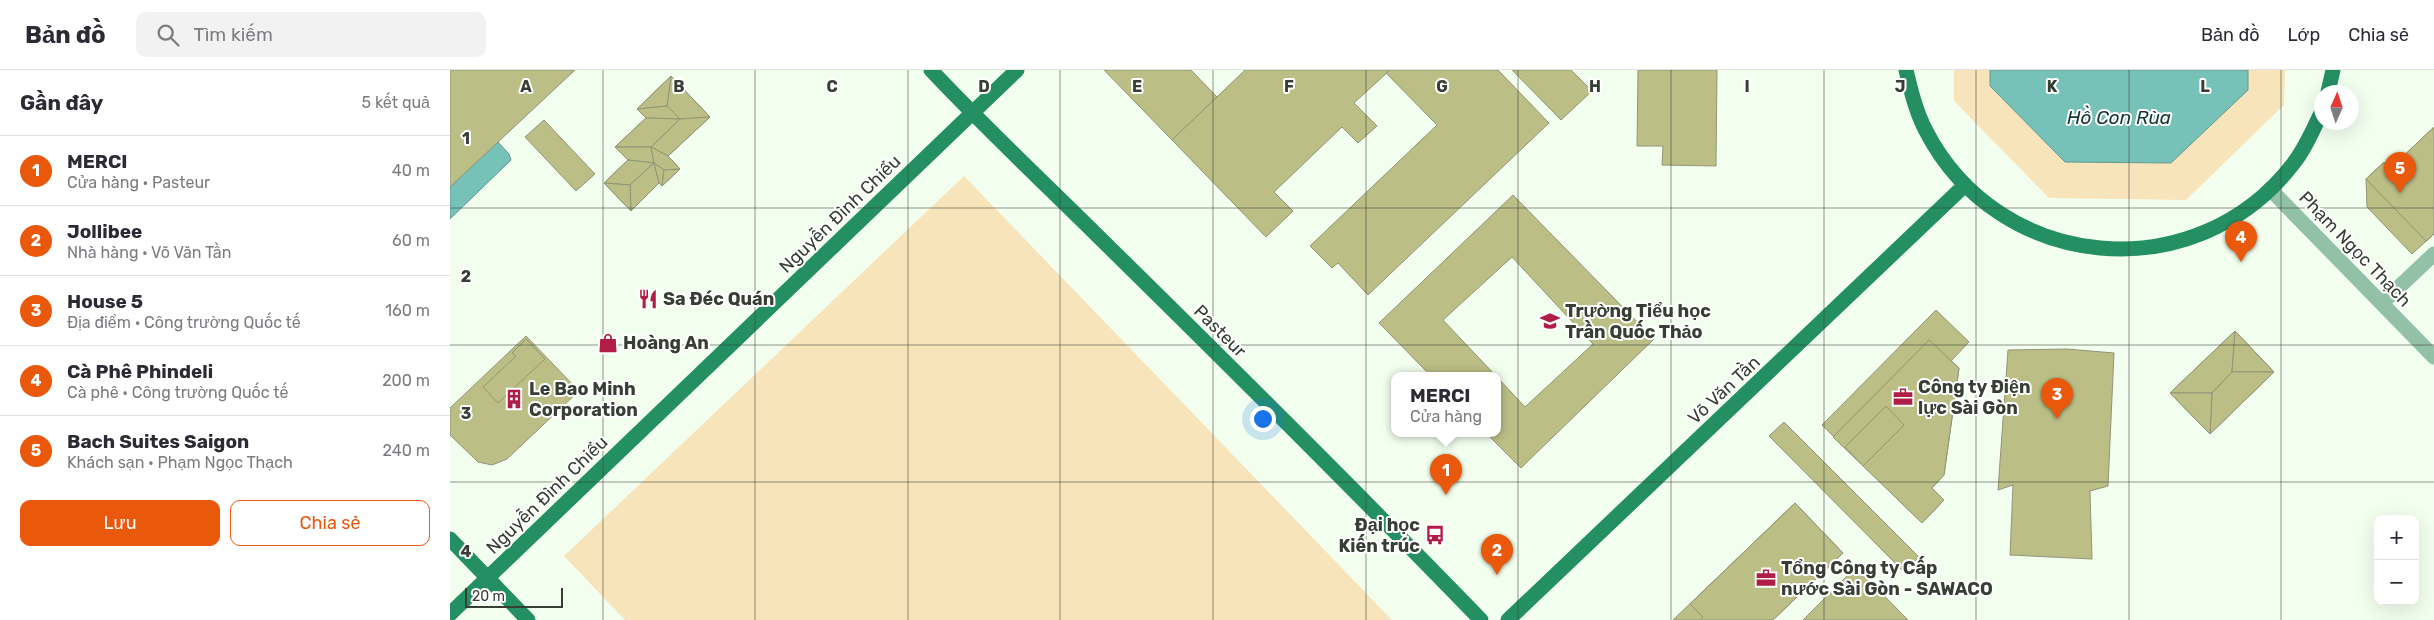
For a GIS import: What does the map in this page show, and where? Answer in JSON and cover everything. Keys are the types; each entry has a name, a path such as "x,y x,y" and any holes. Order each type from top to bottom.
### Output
{"main road":[{"name":"Pasteur","path":"930,70 1480,620"},
{"name":"Nguyễn Đình Chiểu","path":"450,614 1017,70"},
{"path":"1906,70 1912,98 1925,130 1943,159 1965,185 1991,208 2020,226 2050,238 2083,247 2116,250 2151,248 2176,242 2215,228 2244,211 2270,189 2293,164 2314,129"},
{"path":"2330,85 2333,70"},
{"name":"Võ Văn Tần","path":"1508,620 1965,185"},
{"path":"450,539 528,620"}],"street":[{"name":"Phạm Ngọc Thạch","path":"2270,189 2434,357"},
{"path":"2382,303 2434,254"}],"shaded area":[{"path":"1954,70 2285,70 2284,105 2186,200 2049,198 1954,101"},
{"path":"964,176 1392,620 625,620 564,556"}],"water":[{"name":"Hồ Con Rùa","path":"1990,70 2248,70 2248,90 2171,163 2065,162 1990,86"},
{"path":"498,142 509,154 511,160 450,219 450,187"}],"building":[{"path":"450,70 575,70 450,187"},
{"path":"1104,70 1191,70 1217,97 1172,140"},
{"path":"1245,70 1390,70 1354,103 1377,126 1358,143 1342,127 1274,192 1293,211 1266,237 1172,140"},
{"path":"1390,70 1498,70 1549,123 1368,295 1338,263 1332,268 1310,246 1437,125 1386,73"},
{"path":"1512,70 1571,70 1592,91 1561,120"},
{"path":"1638,70 1717,70 1716,166 1662,165 1663,146 1637,146"},
{"path":"671,76 710,117 668,156 680,169 662,186 659,183 631,211 604,183 628,160 615,147 646,118 637,109"},
{"path":"671,76 710,117 680,119 667,106"},
{"path":"671,76 667,106 637,109"},
{"path":"667,106 680,119 646,118 637,109"},
{"path":"710,117 668,156 651,147 680,119"},
{"path":"646,118 680,119 651,147 615,147"},
{"path":"544,120 595,174 576,191 525,137"},
{"path":"2434,127 2434,234 2412,254 2367,207 2366,179 2383,163 2395,164"},
{"path":"2434,127 2434,234 2426,241 2366,179 2383,163 2395,164"},
{"path":"615,147 651,147 654,163 628,160"},
{"path":"651,147 668,156 680,169 664,170 654,163"},
{"path":"628,160 654,163 630,185 604,183"},
{"path":"654,163 659,183 631,211 630,185"},
{"path":"654,163 664,170 662,186 659,183"},
{"path":"680,169 662,186 664,170"},
{"path":"604,183 630,185 631,211"},
{"path":"1513,195 1654,339 1521,468 1490,437 1501,437 1501,381 1525,407 1593,344 1512,257 1443,320 1492,372 1427,372 1379,323"},
{"name":"Công ty Điện lực Sài Gòn","path":"1936,310 1969,342 1951,361 1959,368 1944,475 1932,488 1944,500 1922,523 1822,425"},
{"path":"2235,331 2274,372 2210,434 2170,393"},
{"path":"2235,331 2232,372 2212,393 2170,393"},
{"path":"2235,331 2274,372 2232,372"},
{"name":"Le Bao Minh Corporation","path":"526,336 579,391 507,459 492,465 478,462 450,435 450,408"},
{"path":"526,339 545,359 498,403 483,387 516,356 512,353"},
{"name":"Công ty Điện lực Sài Gòn","path":"1929,340 1959,368 1944,475 1932,488 1944,500 1922,523 1833,437"},
{"path":"2067,349 2114,353 2108,486 2090,491 2092,559 2010,555 2013,485 1998,490 2008,350"},
{"path":"2232,372 2274,372 2210,434 2212,393"},
{"path":"2170,393 2212,393 2210,434"},
{"path":"1886,406 1904,425 1863,466 1845,447"},
{"path":"1784,422 1919,557 1904,572 1769,436"},
{"name":"Tổng Công ty Cấp nước Sài Gòn - SAWACO","path":"1795,503 1843,553 1773,620 1673,620"},
{"name":"Tổng Công ty Cấp nước Sài Gòn - SAWACO","path":"1795,503 1843,553 1773,620 1700,620 1703,617 1690,604"},
{"path":"1856,567 1908,620 1803,620"}],"place":[{"name":"Bach Suites Saigon","path":"2400,193"},
{"name":"Cà Phê Phindeli","path":"2241,262"},
{"name":"Sa Đéc Quán","path":"648,299"},
{"name":"Trường Tiểu học Trần Quốc Thảo","path":"1550,321"},
{"name":"Hoàng An","path":"608,343"},
{"name":"Công ty Điện lực Sài Gòn","path":"1903,397"},
{"name":"Le Bao Minh Corporation","path":"514,399"},
{"name":"House 5","path":"2057,419"},
{"name":"MERCI","path":"1446,495"},
{"name":"Đại học Kiến trúc","path":"1435,535"},
{"name":"Jollibee","path":"1497,575"},
{"name":"Tổng Công ty Cấp nước Sài Gòn - SAWACO","path":"1766,578"}]}
